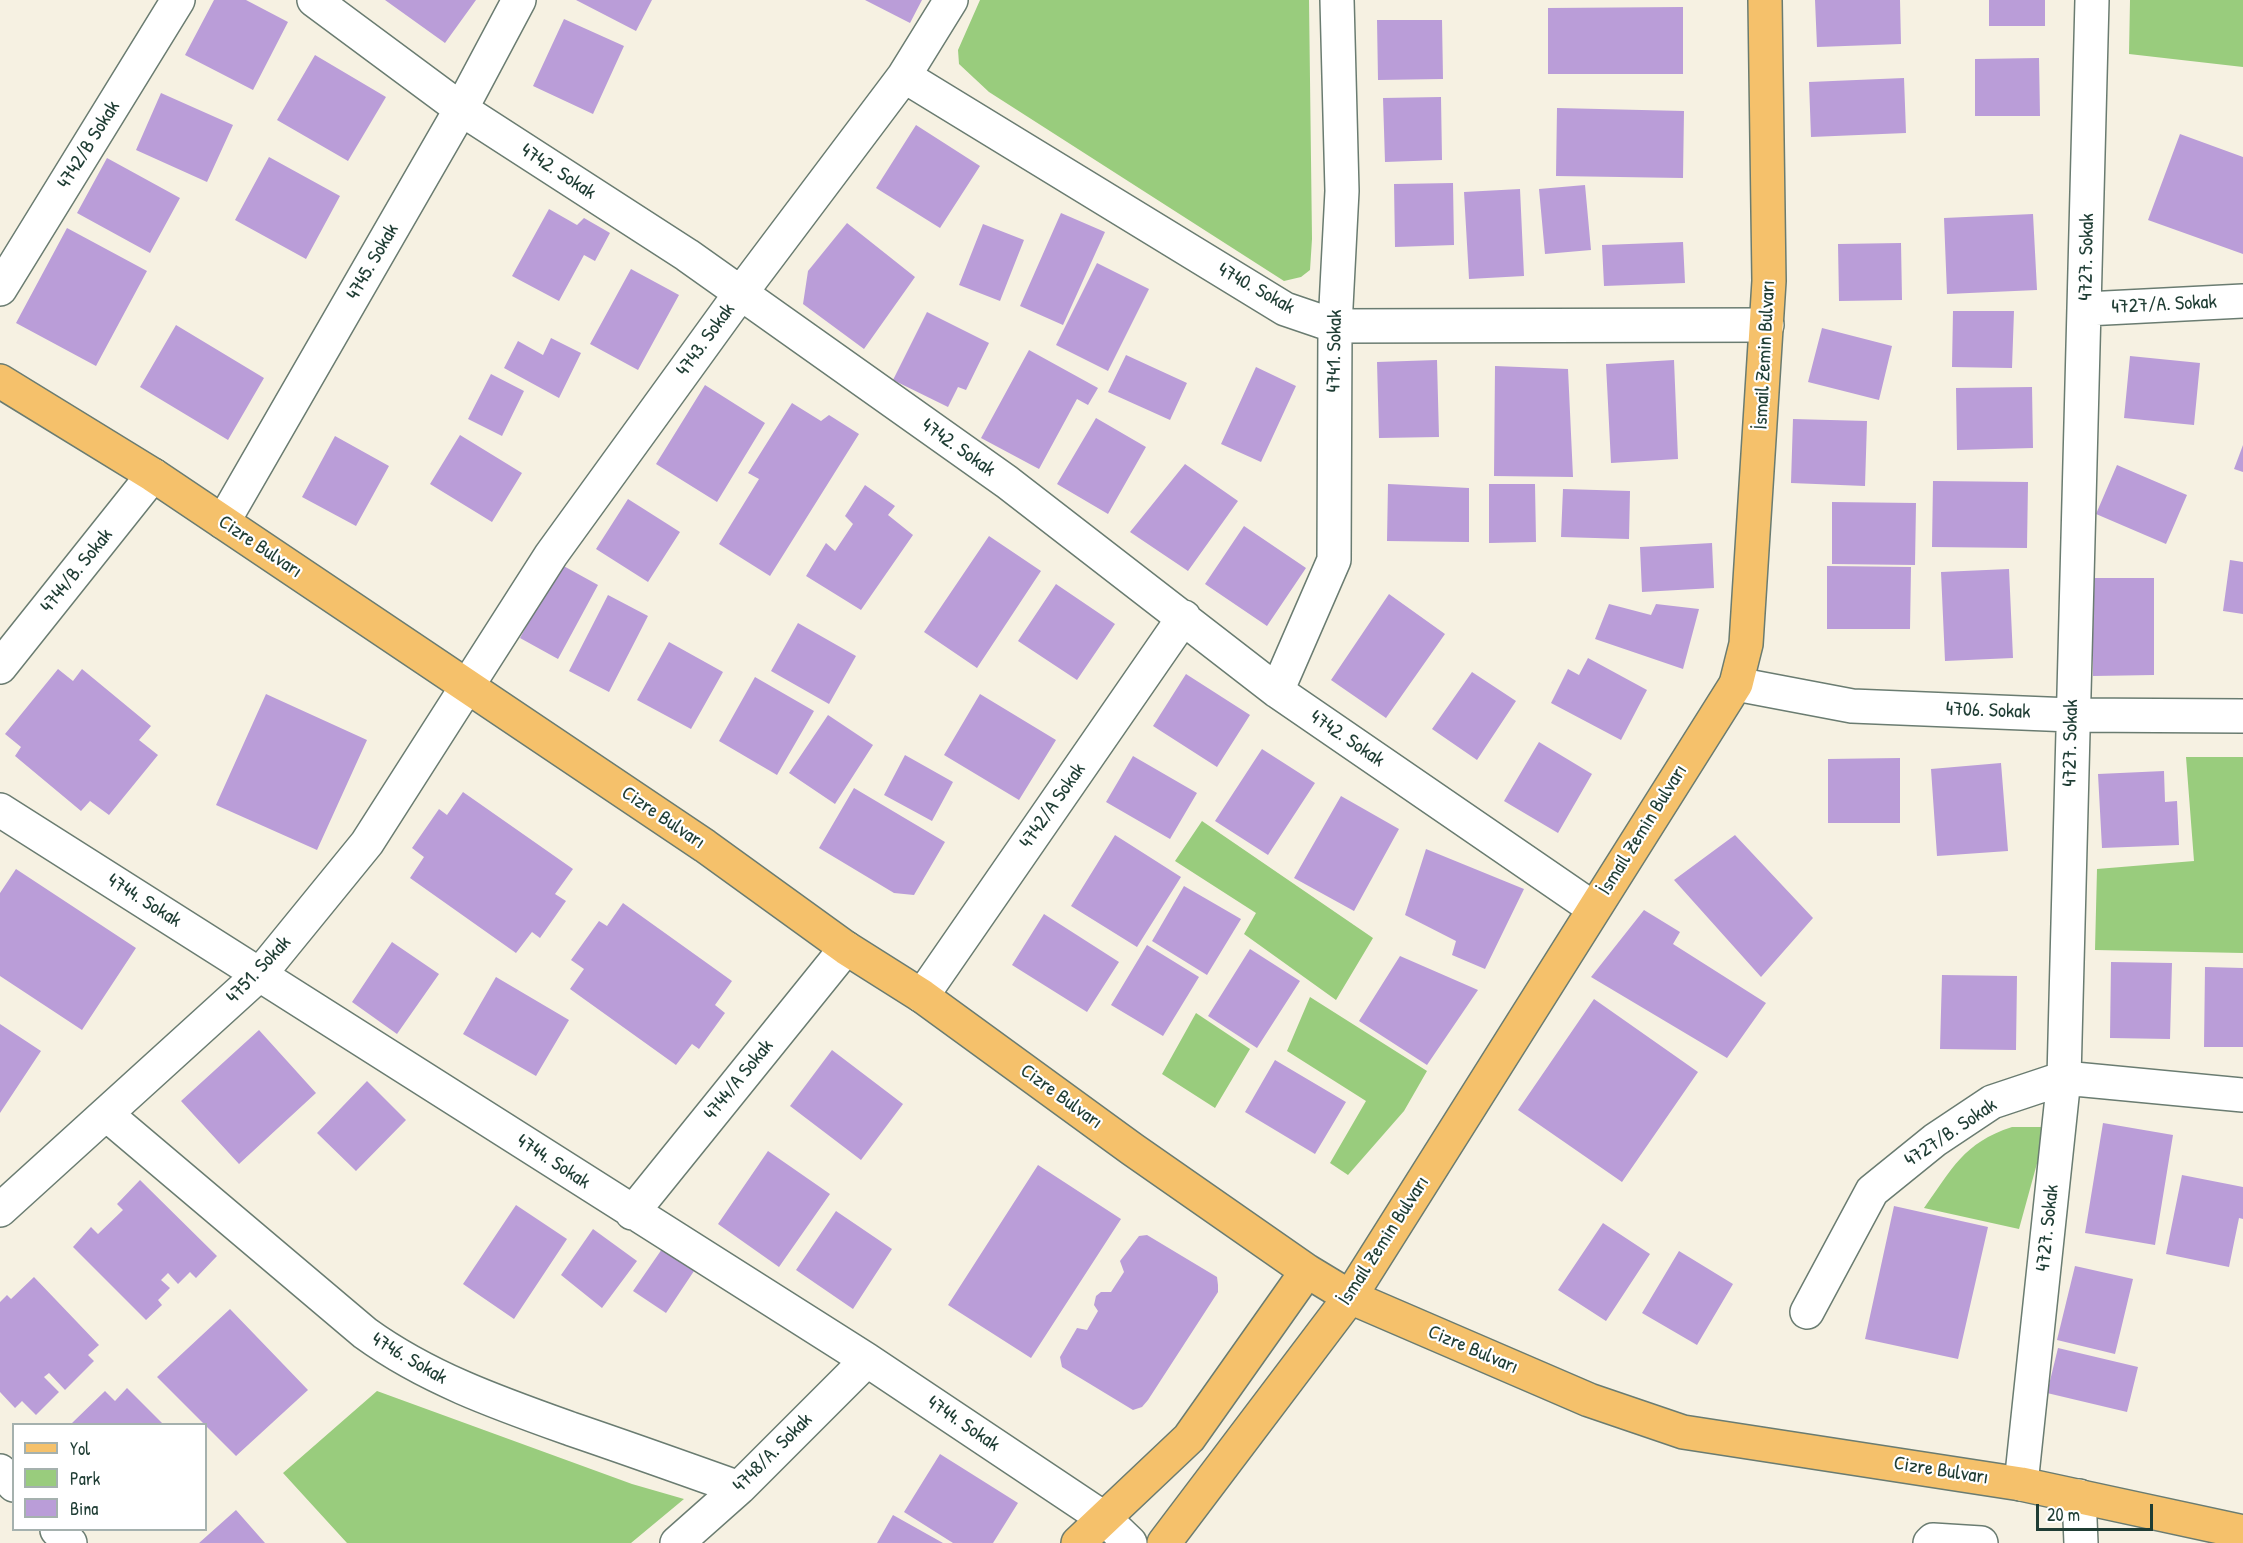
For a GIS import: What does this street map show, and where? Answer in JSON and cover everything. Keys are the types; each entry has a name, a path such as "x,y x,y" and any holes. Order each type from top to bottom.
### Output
{"main road":[{"name":"İsmail Zemin Bulvarı","path":"1164,1543 1350,1297 1736,684 1746,644 1769,281 1765,0"},
{"name":"Cizre Bulvarı","path":"0,381 153,475 705,846 846,948 922,996 1132,1149 1307,1271 1350,1297 1589,1400 1683,1432 2021,1484 2240,1524"},
{"path":"1078,1543 1189,1438 1307,1271"}],"street":[{"name":"4742/B Sokak","path":"0,289 178,0"},
{"name":"4742. Sokak","path":"314,0 461,109 687,255 1007,482 1277,691 1593,908"},
{"name":"4745. Sokak","path":"223,522 461,109 519,0"},
{"name":"4743. Sokak","path":"469,686 551,555 740,294 904,76 951,0"},
{"name":"4741. Sokak","path":"1277,691 1334,560 1335,326 1342,191 1336,0"},
{"name":"4727. Sokak","path":"2021,1484 2064,1078 2071,715 2086,309 2092,0"},
{"name":"4740. Sokak","path":"904,76 1285,309 1335,326 1767,325"},
{"name":"4727/A. Sokak","path":"2086,309 2243,301"},
{"name":"4744/B. Sokak","path":"0,667 153,475"},
{"name":"4742/A Sokak","path":"922,996 1184,617"},
{"name":"4706. Sokak","path":"1736,684 1852,706 2071,715 2243,716"},
{"name":"4751. Sokak","path":"0,1210 261,973 367,843 469,686"},
{"name":"4744. Sokak","path":"0,810 261,973 632,1213 867,1360 1104,1519 1130,1543"},
{"name":"4744/A Sokak","path":"632,1213 846,948"},
{"name":"4727/B. Sokak","path":"1807,1312 1872,1191 1935,1140 1992,1102 2064,1078 2243,1095"},
{"name":"4746. Sokak","path":"106,1113 365,1333 397,1356 445,1380 504,1405 739,1488"},
{"name":"4748/A. Sokak","path":"677,1543 739,1488 867,1360"},
{"path":"0,1471 12,1483"},
{"path":"2079,1496 2081,1543"},
{"path":"58,1531 70,1543"},
{"path":"1930,1543 1933,1540 1981,1543"}],"green space":[{"path":"980,0 1309,0 1312,239 1310,270 1301,277 1284,281 989,92 959,64 958,50"},
{"path":"2130,0 2243,0 2243,67 2129,54"},
{"path":"2186,757 2243,757 2243,953 2095,950 2097,869 2194,861"},
{"path":"1202,821 1373,938 1336,1000 1244,934 1256,913 1175,861"},
{"path":"1310,997 1427,1071 1404,1111 1348,1175 1330,1163 1366,1101 1287,1051"},
{"path":"1196,1013 1250,1049 1215,1108 1162,1074"},
{"path":"2012,1127 2047,1127 2019,1229 1924,1208 1951,1169 1970,1149 1995,1133"},
{"path":"377,1391 632,1484 684,1499 631,1543 347,1543 283,1473"}],"building":[{"path":"214,0 246,0 288,22 253,90 185,55"},
{"path":"385,0 476,0 445,43"},
{"path":"576,0 652,0 636,31"},
{"path":"865,0 922,0 910,23"},
{"path":"1815,0 1900,0 1901,44 1817,47"},
{"path":"1989,0 2045,0 2045,26 1989,26"},
{"path":"1683,7 1683,74 1548,74 1548,8"},
{"path":"564,19 624,46 593,114 533,86"},
{"path":"1377,20 1442,20 1443,79 1378,80"},
{"path":"315,55 386,97 348,161 277,120"},
{"path":"2039,58 2040,116 1975,116 1975,59"},
{"path":"1904,78 1906,133 1811,137 1809,82"},
{"path":"161,93 233,125 207,182 136,150"},
{"path":"1441,97 1442,160 1385,162 1383,98"},
{"path":"1557,108 1684,111 1683,178 1556,176"},
{"path":"916,125 980,166 940,228 876,188"},
{"path":"2180,134 2243,157 2243,254 2148,220"},
{"path":"269,157 340,196 306,259 235,220"},
{"path":"107,158 180,198 150,253 77,213"},
{"path":"1453,183 1454,245 1395,247 1394,184"},
{"path":"1585,185 1591,250 1545,254 1539,189"},
{"path":"1520,189 1524,276 1469,279 1464,192"},
{"path":"549,209 577,225 584,218 610,233 595,261 584,255 559,301 512,276"},
{"path":"1061,213 1105,232 1063,325 1020,306"},
{"path":"2033,214 2037,290 1947,294 1944,218"},
{"path":"847,223 915,277 864,349 803,304 808,271"},
{"path":"983,224 1024,240 1000,301 959,285"},
{"path":"67,228 147,271 96,366 16,323"},
{"path":"1683,242 1685,283 1604,286 1602,245"},
{"path":"1901,243 1902,300 1839,301 1838,244"},
{"path":"1097,263 1149,289 1108,371 1056,345"},
{"path":"631,269 679,295 638,370 590,344"},
{"path":"1953,311 2014,311 2012,368 1952,367"},
{"path":"927,312 989,343 966,390 958,387 948,407 893,380"},
{"path":"176,325 264,378 228,440 140,387"},
{"path":"1822,328 1892,346 1879,400 1808,382"},
{"path":"551,338 581,353 559,398 504,368 518,341 543,355"},
{"path":"1029,350 1098,388 1088,405 1077,399 1039,469 981,438"},
{"path":"1126,355 1187,383 1170,420 1108,392"},
{"path":"2130,356 2200,363 2194,425 2124,418"},
{"path":"1437,360 1439,437 1379,438 1377,362"},
{"path":"1674,360 1678,459 1611,463 1606,364"},
{"path":"1495,366 1568,369 1573,477 1494,476"},
{"path":"1256,367 1296,386 1261,462 1221,444"},
{"path":"491,374 524,391 502,436 468,419"},
{"path":"705,385 765,423 717,502 656,464"},
{"path":"2032,387 2033,448 1957,450 1956,388"},
{"path":"792,403 821,421 829,415 859,434 770,576 719,544 759,479 748,473"},
{"path":"1096,418 1146,447 1108,514 1057,484"},
{"path":"1793,419 1867,421 1865,486 1791,483"},
{"path":"460,435 522,473 492,522 430,484"},
{"path":"335,436 389,466 356,526 302,497"},
{"path":"2243,445 2243,472 2234,469"},
{"path":"1185,464 1238,501 1188,571 1130,532"},
{"path":"2117,465 2187,495 2166,544 2096,514"},
{"path":"1933,481 2028,482 2027,548 1932,547"},
{"path":"1388,484 1469,488 1469,542 1387,541"},
{"path":"1489,484 1535,484 1536,542 1489,543"},
{"path":"865,485 895,506 888,515 913,535 861,610 806,576 826,543 835,551 853,524 845,516"},
{"path":"1563,489 1630,491 1629,539 1561,537"},
{"path":"628,499 680,532 648,582 596,549"},
{"path":"1832,502 1916,503 1915,565 1832,564"},
{"path":"1244,526 1306,568 1267,626 1205,584"},
{"path":"989,536 1041,571 977,668 924,632"},
{"path":"1712,543 1714,588 1642,592 1640,547"},
{"path":"2230,560 2243,562 2243,614 2223,611"},
{"path":"560,564 598,585 558,659 520,638"},
{"path":"1827,566 1911,567 1910,629 1827,629"},
{"path":"2009,569 2013,658 1945,661 1941,572"},
{"path":"2093,578 2154,578 2154,675 2093,676"},
{"path":"1056,584 1115,624 1077,680 1018,641"},
{"path":"1389,594 1445,634 1386,718 1331,680"},
{"path":"608,595 648,616 609,692 569,671"},
{"path":"1609,604 1651,615 1656,604 1699,609 1683,669 1595,639"},
{"path":"798,623 856,656 829,704 771,671"},
{"path":"669,642 723,672 691,729 637,700"},
{"path":"1588,658 1647,690 1621,740 1551,703 1568,669 1579,675"},
{"path":"58,669 73,681 82,669 151,726 139,740 158,755 109,815 90,801 81,811 15,756 21,747 5,734"},
{"path":"1472,672 1516,701 1477,760 1432,729"},
{"path":"1186,674 1250,715 1217,767 1153,726"},
{"path":"755,677 814,711 777,775 719,741"},
{"path":"266,694 367,740 317,850 216,805"},
{"path":"980,694 1056,740 1019,800 944,755"},
{"path":"828,715 873,745 835,804 789,773"},
{"path":"1539,742 1592,774 1558,833 1504,801"},
{"path":"1262,749 1315,783 1268,855 1215,821"},
{"path":"905,755 953,782 932,821 884,795"},
{"path":"1133,756 1197,793 1170,839 1106,802"},
{"path":"1900,758 1900,823 1828,823 1828,759"},
{"path":"2001,763 2008,851 1937,856 1931,769"},
{"path":"2164,771 2165,802 2177,801 2179,845 2102,848 2098,774"},
{"path":"854,788 945,842 914,895 894,893 819,848"},
{"path":"463,792 573,869 555,894 566,901 540,938 532,932 516,953 410,878 424,857 412,848 439,809 447,815"},
{"path":"1341,796 1399,829 1354,911 1294,878"},
{"path":"1115,835 1181,877 1137,947 1071,906"},
{"path":"1735,835 1813,918 1761,977 1674,880"},
{"path":"1426,849 1524,889 1485,969 1452,955 1456,941 1405,915"},
{"path":"16,869 136,948 82,1030 0,976 0,893"},
{"path":"1184,886 1241,919 1207,975 1152,941"},
{"path":"623,903 732,981 715,1005 725,1013 699,1049 692,1044 676,1065 570,989 584,969 571,960 599,921 607,926"},
{"path":"1644,910 1680,932 1673,944 1766,1003 1727,1058 1591,977"},
{"path":"1044,914 1119,962 1087,1012 1012,965"},
{"path":"392,942 439,974 397,1034 352,1002"},
{"path":"1147,945 1199,977 1163,1036 1111,1005"},
{"path":"1250,949 1300,981 1257,1048 1208,1016"},
{"path":"1400,956 1478,990 1427,1065 1359,1021"},
{"path":"2111,962 2172,963 2170,1039 2110,1038"},
{"path":"2205,967 2243,968 2243,1047 2204,1047"},
{"path":"1942,975 2017,976 2016,1050 1940,1049"},
{"path":"496,977 569,1020 536,1076 463,1034"},
{"path":"1594,999 1698,1072 1622,1182 1518,1110"},
{"path":"0,1024 41,1051 0,1113"},
{"path":"259,1030 316,1093 239,1164 181,1101"},
{"path":"832,1050 903,1104 861,1160 790,1106"},
{"path":"1275,1060 1346,1102 1315,1154 1245,1112"},
{"path":"367,1081 406,1120 356,1171 317,1133"},
{"path":"2103,1123 2173,1135 2155,1245 2085,1233"},
{"path":"768,1151 830,1194 779,1267 718,1224"},
{"path":"1038,1165 1121,1219 1031,1358 948,1305"},
{"path":"2182,1175 2243,1187 2243,1219 2239,1218 2229,1267 2166,1254"},
{"path":"140,1180 217,1256 196,1278 190,1272 178,1284 168,1273 161,1280 170,1288 158,1300 162,1305 146,1320 73,1247 91,1227 98,1234 123,1210 117,1204"},
{"path":"516,1205 567,1239 514,1319 463,1284"},
{"path":"1894,1206 1988,1227 1958,1359 1865,1339"},
{"path":"836,1211 892,1249 853,1309 796,1270"},
{"path":"1603,1223 1650,1254 1606,1321 1558,1290"},
{"path":"593,1229 637,1261 602,1308 561,1275"},
{"path":"1147,1235 1217,1277 1218,1292 1148,1400 1142,1407 1133,1410 1062,1367 1060,1357 1077,1328 1087,1330 1098,1311 1094,1305 1096,1296 1101,1292 1111,1292 1124,1272 1120,1261 1139,1236"},
{"path":"662,1249 694,1271 666,1313 633,1291"},
{"path":"1679,1251 1733,1284 1697,1345 1642,1313"},
{"path":"2075,1266 2133,1279 2115,1354 2057,1340"},
{"path":"34,1277 99,1345 88,1355 94,1361 65,1390 49,1373 44,1377 59,1392 36,1415 22,1401 15,1408 0,1392 0,1302 7,1295 11,1299"},
{"path":"230,1309 308,1390 236,1456 207,1427 207,1423 203,1423 157,1377"},
{"path":"2058,1348 2138,1367 2127,1412 2047,1393"},
{"path":"127,1388 162,1423 72,1423 105,1391 115,1401"},
{"path":"940,1454 1018,1503 993,1543 953,1543 904,1512"},
{"path":"236,1510 265,1543 199,1543"},
{"path":"893,1515 943,1543 877,1543"}]}
